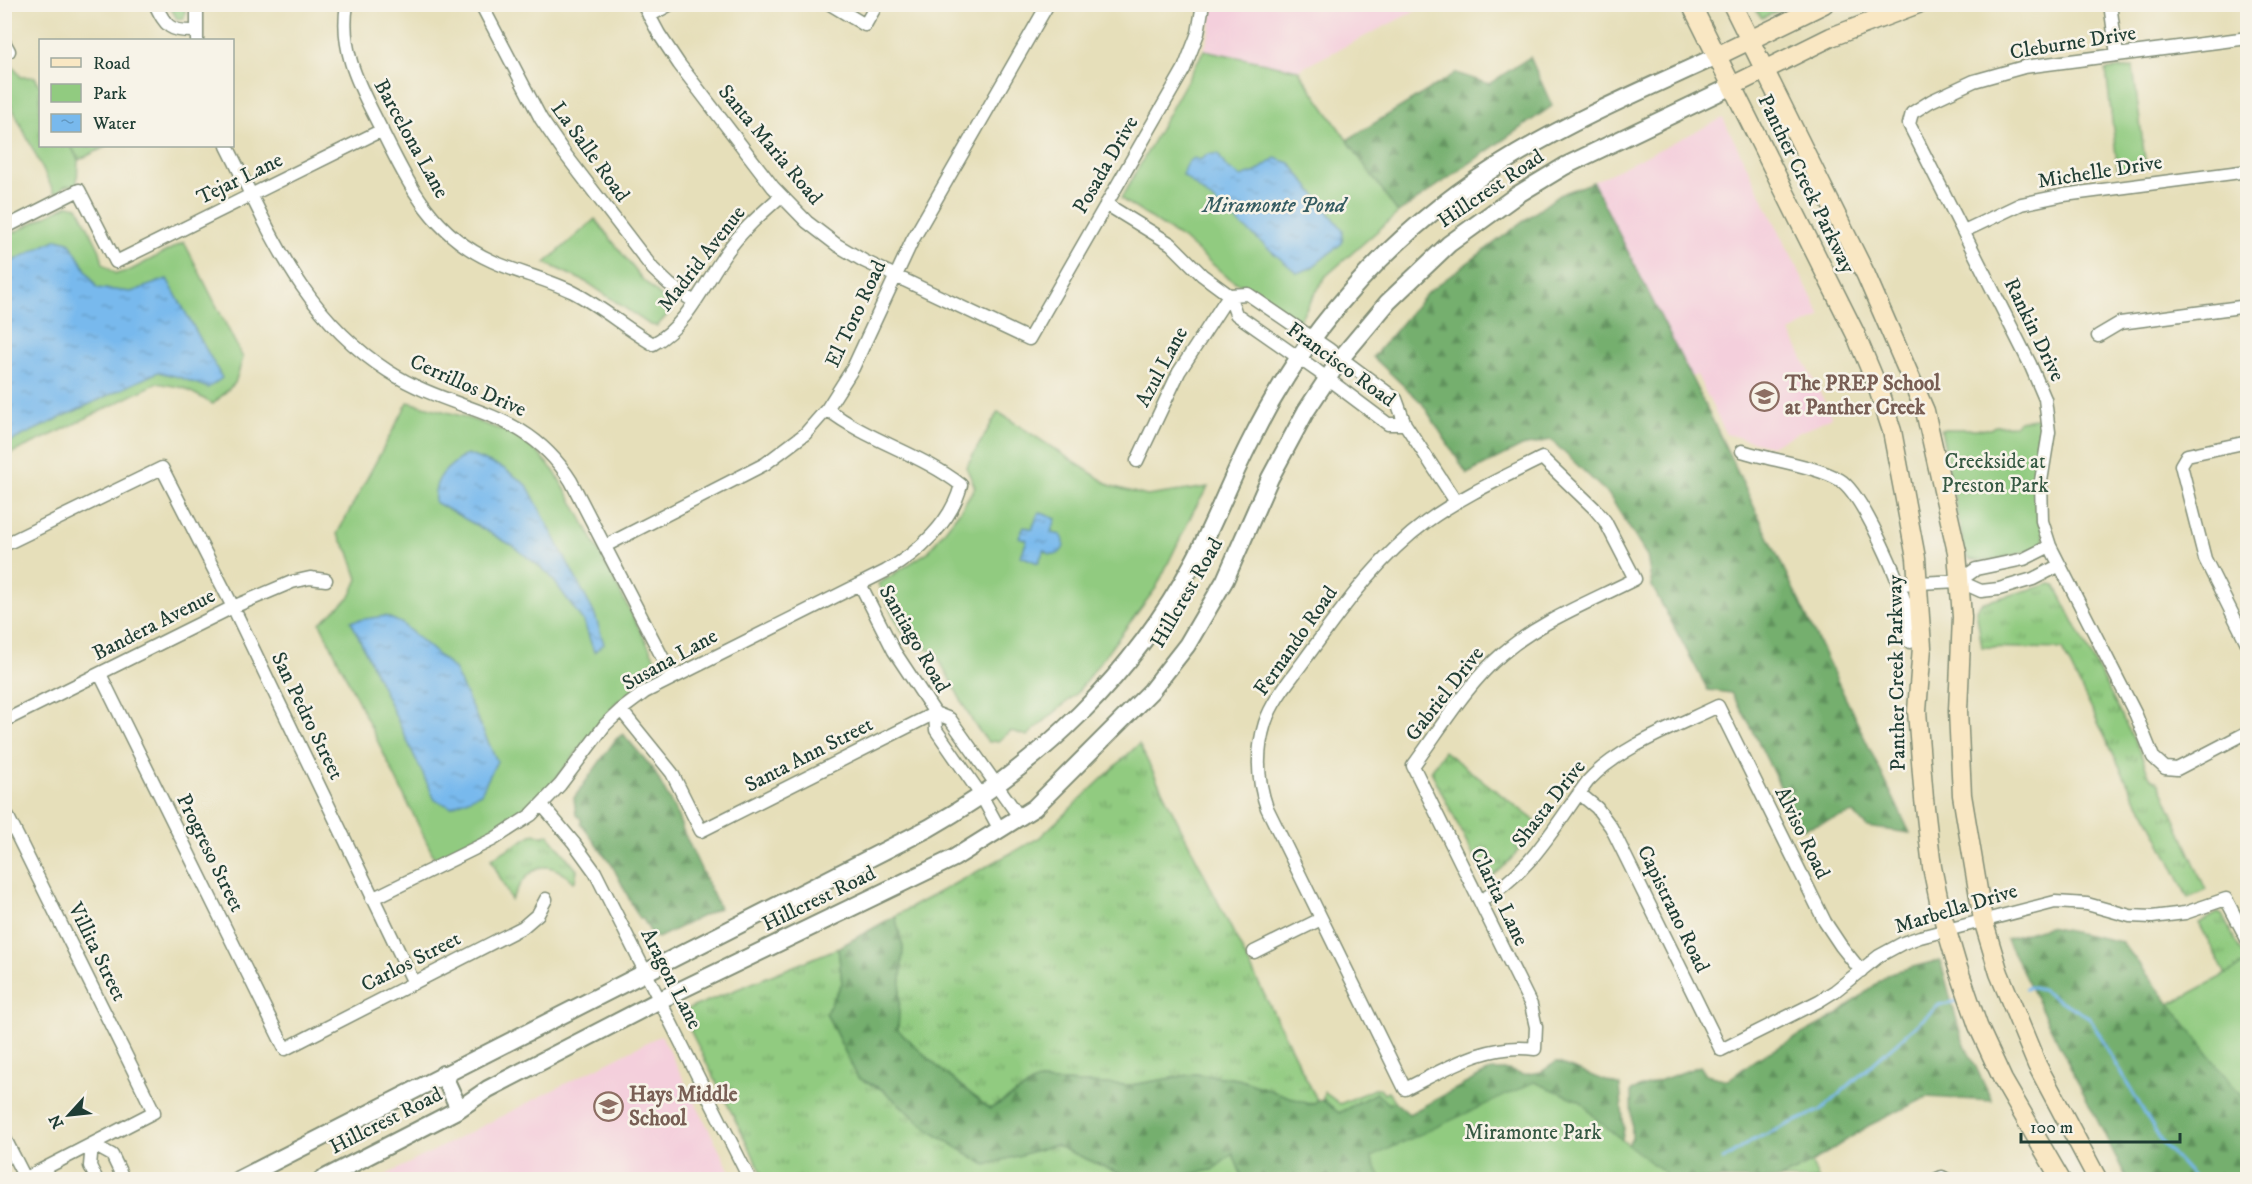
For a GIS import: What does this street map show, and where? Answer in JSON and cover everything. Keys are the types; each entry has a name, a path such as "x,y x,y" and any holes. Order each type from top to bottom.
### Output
{"main road":[{"name":"Panther Creek Parkway","path":"1691,4 1855,333 1876,383 1892,431 1919,582 1922,647 1917,711 1932,867 1947,930 1978,1026 2003,1080 2061,1179"},
{"name":"Panther Creek Parkway","path":"1732,4 1866,275 1925,411 1954,541 1959,581 1962,617 1958,711 1962,795 1983,920 1996,963 2037,1065 2097,1179"},
{"name":"Hillcrest Road","path":"1717,56 1824,4"},
{"name":"Hillcrest Road","path":"1732,86 1830,37 1917,4"},
{"path":"1855,333 1885,318"}],"street":[{"path":"155,4 164,22 170,27 196,36 197,4"},
{"name":"Barcelona Lane","path":"346,4 345,36 349,61 359,85 421,203 439,224 459,242 495,263 554,284 585,298 653,344"},
{"name":"La Salle Road","path":"481,4 530,101 552,137 653,268 669,284 694,302"},
{"name":"Santa Maria Road","path":"643,4 679,64 781,196 807,222 864,261 1029,339"},
{"path":"650,16 671,4"},
{"path":"830,4 865,26 877,4"},
{"name":"El Toro Road","path":"605,546 765,464 799,440 827,409 853,368 917,232 1048,4"},
{"name":"Posada Drive","path":"1029,339 1190,57 1198,33 1203,4"},
{"path":"2110,4 2117,55"},
{"name":"Cleburne Drive","path":"1912,113 1974,81 2024,68 2247,38"},
{"name":"Hillcrest Road","path":"238,1179 929,828 997,785 1081,713 1118,673 1152,630 1193,562 1257,428 1299,357 1343,299 1382,258 1424,220 1469,185 1542,140 1717,56"},
{"name":"Hillcrest Road","path":"321,1179 459,1109 488,1089 660,1000 926,873 1035,808 1151,691 1187,645 1225,580 1289,442 1327,378 1369,323 1407,282 1449,244 1493,210 1565,166 1732,86"},
{"name":"Rankin Drive","path":"1912,113 1909,124 1912,132 1964,231 2045,399 2049,432 2041,481 2042,521 2050,546 2136,715 2153,757 2165,768 2180,768 2247,732"},
{"name":"Tejar Lane","path":"4,228 79,190 116,262 382,130"},
{"name":"Cerrillos Drive","path":"228,147 289,268 309,298 333,326 360,351 405,381 503,420 536,440 555,458 570,479 673,678"},
{"name":"Michelle Drive","path":"1964,231 2021,204 2064,195 2247,171"},
{"name":"Madrid Avenue","path":"653,344 664,338 694,302 735,242 755,219 781,196"},
{"name":"Francisco Road","path":"1106,204 1163,237 1202,275 1229,295 1236,314 1299,357 1388,424 1405,424 1396,399 1341,358 1248,294 1229,295"},
{"name":"Azul Lane","path":"1137,461 1179,372 1229,295"},
{"path":"2098,336 2120,323 2247,306"},
{"name":"Susana Lane","path":"372,899 507,832 542,805 560,785 597,733 621,710 645,692 898,565 920,548 958,498 961,485 928,464 856,429 827,409"},
{"path":"1405,424 1456,502"},
{"path":"2247,442 2187,455 2181,465 2205,559 2247,645"},
{"path":"1742,451 1829,475 1850,488 1863,508 1899,584 1905,602 1910,642"},
{"name":"Fernando Road","path":"1405,1089 1264,799 1258,762 1266,721 1279,696 1365,579 1402,542 1456,502 1542,458 1605,521 1635,579"},
{"name":"San Pedro Street","path":"4,544 162,468 233,607 414,983"},
{"path":"1959,581 1976,569 2024,559 2050,546"},
{"path":"1899,584 1959,581 1981,591 1999,589 2033,579 2060,565"},
{"name":"Bandera Avenue","path":"4,721 233,607 292,582 310,578 326,580"},
{"name":"Gabriel Drive","path":"1413,766 1469,689 1501,654 1536,629 1635,579"},
{"name":"Santiago Road","path":"860,584 894,651 935,713 936,730 981,795 1000,830"},
{"name":"Progreso Street","path":"100,674 285,1050"},
{"name":"Shasta Drive","path":"1480,901 1502,888 1522,870 1594,774 1615,757 1718,706"},
{"name":"Alviso Road","path":"1718,706 1825,922 1861,971"},
{"name":"Santa Ann Street","path":"621,710 666,764 701,831 935,713"},
{"name":"Santiago Road","path":"935,713 950,719 1020,818"},
{"name":"Clarita Lane","path":"1405,1089 1481,1053 1503,1048 1535,1049 1536,1027 1531,1005 1413,766"},
{"name":"Capistrano Road","path":"1579,793 1597,808 1611,827 1721,1050"},
{"name":"Aragon Lane","path":"542,805 592,867 750,1179"},
{"name":"Villita Street","path":"4,809 154,1112 92,1144"},
{"name":"Carlos Street","path":"285,1050 523,927 538,914 546,899"},
{"name":"Marbella Drive","path":"1721,1050 1819,1001 1879,956 1903,943 2044,904 2065,902 2087,904 2130,916 2163,917 2185,913 2226,899 2247,941"},
{"path":"1254,952 1321,919"},
{"path":"443,1074 459,1109"},
{"path":"4,1137 24,1179 92,1144"},
{"path":"92,1144 90,1166 97,1179"},
{"path":"92,1144 112,1155 124,1179"}],"shaded area":[{"path":"1213,4 1427,5 1298,70 1204,50 1210,31"},
{"path":"1723,118 1821,316 1790,332 1832,417 1770,446 1726,434 1697,375 1691,377 1593,182"},
{"name":"Hays Middle School","path":"661,1035 734,1179 378,1179"}],"green space":[{"path":"169,5 186,5 184,18 177,19"},
{"path":"1752,5 1792,5 1762,18"},
{"path":"1204,50 1298,70 1398,213 1326,276 1298,322 1226,276 1186,241 1121,199"},
{"path":"1530,57 1552,106 1398,213 1347,140 1456,73 1489,84"},
{"path":"9,62 21,77 35,77 39,85 39,147 72,147 78,160 77,184 65,186 55,194 5,93 5,65"},
{"path":"2133,67 2146,168 2118,172 2106,70"},
{"path":"72,147 105,147 79,160"},
{"path":"1593,182 1715,425 1910,833 1867,827 1853,813 1801,829 1748,721 1731,693 1708,690 1652,586 1647,556 1609,495 1551,440 1522,446 1467,474 1422,403 1373,357 1427,293 1559,195"},
{"path":"68,205 78,207 100,251 103,264 116,274 131,270 184,242 243,358 235,383 213,404 184,388 157,383 5,456 5,237"},
{"path":"595,219 642,279 668,303 672,310 657,326 650,325 588,283 545,263"},
{"path":"408,402 462,416 513,434 537,452 554,471 575,506 661,670 616,703 547,790 525,811 436,861 320,623 350,597 358,579 349,552 337,534"},
{"path":"998,412 1111,486 1147,496 1208,487 1194,510 1156,588 1076,694 1027,736 1011,731 998,741 988,742 974,724 937,656 930,650 915,646 907,638 878,584 928,552 959,512 975,487 966,467"},
{"name":"Creekside at Preston Park","path":"2044,418 2037,477 2044,542 2030,550 2008,556 1986,560 1969,559 1964,548 1941,429 1990,429 1995,426 2015,425 2019,421"},
{"path":"2050,584 2055,585 2139,750 2150,777 2159,783 2206,890 2188,898 2146,813 2134,796 2062,649 1982,647 1976,610 1981,603"},
{"path":"623,734 653,769 676,812 719,908 658,938 652,935 643,919 639,918 612,865 576,815 574,798 616,739"},
{"path":"1139,744 1318,1102 1309,1104 1238,1079 1195,1074 1131,1085 1037,1081 990,1109 940,1069 897,1030 903,947 895,916 1039,838"},
{"path":"1444,751 1538,823 1509,862 1486,881 1431,771"},
{"path":"535,833 543,837 548,834 577,870 575,881 573,882 553,868 537,869 523,880 511,900 491,859"},
{"path":"2218,913 2222,915 2247,963 2226,975 2199,923"},
{"path":"895,916 903,947 898,1030 940,1069 990,1109 1037,1081 1131,1085 1195,1074 1238,1079 1309,1104 1322,1100 1339,1113 1376,1093 1388,1104 1395,1102 1409,1114 1491,1070 1508,1070 1523,1075 1541,1072 1556,1062 1620,1086 1624,1129 1622,1140 1598,1122 1580,1101 1371,1157 1382,1179 1243,1179 1233,1154 1212,1170 1165,1179 1116,1172 1055,1145 986,1165 930,1131 883,1090 858,1078 826,1013 842,983 838,948"},
{"path":"2048,927 2122,942 2247,1104 2247,1179 2127,1179 2006,939"},
{"path":"838,948 842,983 826,1013 858,1078 883,1090 930,1131 986,1165 1055,1145 1116,1172 1233,1154 1243,1179 765,1179 681,1012"},
{"path":"1940,960 1961,1036 1992,1101 1927,1097 1868,1126 1811,1163 1780,1179 1672,1179 1628,1145 1632,1138 1631,1091 1700,1066 1706,1075 1728,1080 1755,1060 1837,1015 1890,973"},
{"path":"2248,963 2247,1104 2170,1004"},
{"name":"Miramonte Park","path":"1534,1082 1580,1101 1598,1121 1672,1179 1382,1179 1371,1157"},
{"path":"1376,1088 1384,1094 1388,1092 1395,1102 1388,1105 1376,1093 1339,1113 1323,1100 1324,1092 1340,1104"},
{"path":"1811,1163 1819,1179 1780,1179"}],"water":[{"name":"Miramonte Pond","path":"1208,154 1218,154 1226,167 1241,177 1256,172 1275,158 1290,163 1343,230 1342,243 1311,268 1297,273 1183,175 1187,163 1193,158 1200,160"},
{"path":"57,239 69,242 97,288 131,292 167,279 222,378 208,388 158,372 5,444 5,265"},
{"path":"467,454 503,468 527,485 595,615 604,644 594,652 584,622 549,574 513,546 435,502 436,486 443,473"},
{"path":"1039,512 1056,519 1051,533 1061,535 1064,543 1058,554 1050,554 1044,550 1038,563 1021,556 1027,540 1019,537 1024,526 1032,529"},
{"path":"385,616 401,623 454,669 497,761 481,793 451,807 435,800 351,621"}],"waterway":[{"path":"2026,988 2041,990 2089,1017 2162,1143 2196,1180"},
{"path":"1723,1160 1751,1141 1821,1110 1939,1005 1958,1001"}],"place":[{"name":"The PREP School at Panther Creek","path":"1764,396"},
{"name":"Hays Middle School","path":"608,1107"}]}
